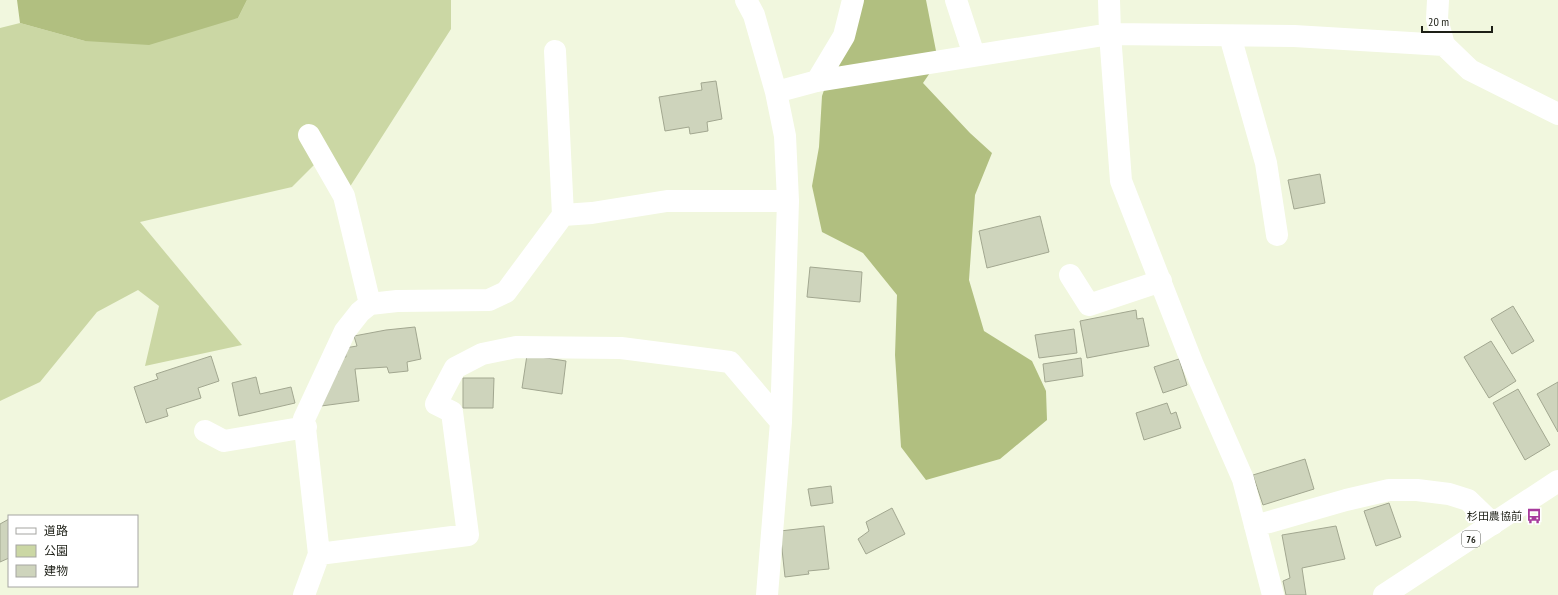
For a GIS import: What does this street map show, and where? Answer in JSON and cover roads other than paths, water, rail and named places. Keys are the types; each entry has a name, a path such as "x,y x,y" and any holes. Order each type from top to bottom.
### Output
{"street":[{"path":"746,0 754,15 776,92 785,136 788,201 781,422 768,595"},
{"path":"818,81 844,36 853,0"},
{"path":"956,0 974,55"},
{"path":"1109,0 1110,34 1121,181 1193,365 1243,479 1273,595"},
{"path":"1438,0 1437,19 1444,45 1470,70 1558,114"},
{"path":"776,92 818,81 1110,34 1294,36 1444,45"},
{"path":"1230,36 1266,163 1277,235"},
{"path":"304,595 319,554 304,419 345,331 360,312 370,304 397,301 489,300 506,292 563,215 555,51"},
{"path":"309,135 344,196 370,304"},
{"path":"563,215 592,213 667,201 788,201"},
{"path":"1070,275 1089,305 1161,281"},
{"path":"319,554 468,535 452,412 436,404 455,368 482,354 516,347 621,348 730,362 781,422"},
{"path":"205,431 224,441 306,428"},
{"name":"76","path":"1384,595 1558,481"},
{"path":"1255,526 1346,500 1389,490 1417,490 1449,494 1468,500 1493,524"}],"place":[{"name":"杉田農協前","path":"1534,516"}]}
